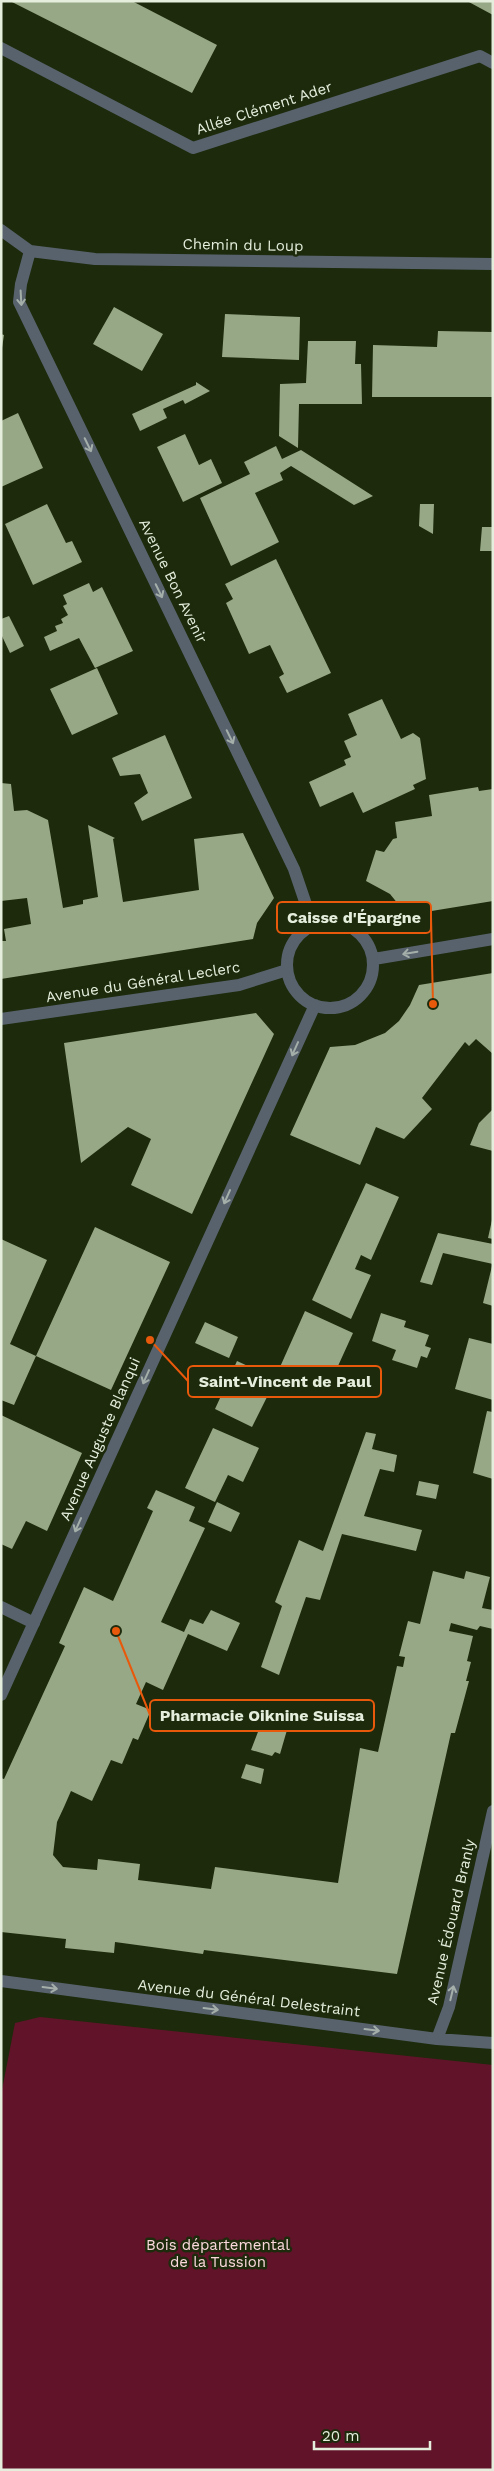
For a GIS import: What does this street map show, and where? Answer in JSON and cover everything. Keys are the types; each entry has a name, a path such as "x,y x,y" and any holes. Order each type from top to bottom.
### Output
{"street":[{"name":"Allée Clément Ader","path":"1,48 193,148 480,56 493,63"},
{"name":"Chemin du Loup","path":"1,230 30,251 95,259 493,264"},
{"name":"Avenue Bon Avenir","path":"30,251 21,284 19,302 294,869 313,926"},
{"path":"325,922 339,922 352,927 366,940 374,959 373,974 367,988 358,999 344,1006 329,1008 315,1005 305,1000 297,992 287,970 288,956 293,944 301,933 325,922"},
{"path":"374,959 493,938"},
{"name":"Avenue du Général Leclerc","path":"1,1019 239,985 287,970"},
{"name":"Avenue Auguste Blanqui","path":"1,1695 315,1005"},
{"path":"1,1607 34,1623"},
{"name":"Avenue Édouard Branly","path":"436,2039 449,2007 493,1811"},
{"name":"Avenue du Général Delestraint","path":"1,1981 436,2039 493,2043"}],"green space":[{"name":"Bois départemental de la Tussion","path":"40,2017 493,2065 493,2470 1,2470 1,2095 15,2023"}],"building":[{"path":"10,1 132,1 217,45 192,93"},
{"path":"467,1 493,1 493,15"},
{"path":"114,307 163,334 142,371 93,344"},
{"path":"225,314 300,317 299,360 222,357"},
{"path":"438,331 493,332 493,397 372,397 373,345 437,347"},
{"path":"1,334 4,335 2,348 1,348"},
{"path":"308,341 356,341 355,364 361,364 362,404 299,404 298,448 279,436 280,384 306,383"},
{"path":"196,382 210,391 185,404 183,400 163,409 167,418 140,431 132,414 196,385"},
{"path":"18,413 43,468 1,487 1,421"},
{"path":"185,434 199,465 211,459 222,483 183,502 157,447"},
{"path":"276,446 282,459 301,450 373,496 354,505 291,466 280,473 283,480 255,493 279,542 231,566 200,498 250,474 244,462"},
{"path":"47,504 66,543 72,541 82,562 33,585 5,524"},
{"path":"420,504 434,504 433,534 419,526"},
{"path":"482,527 493,527 493,551 480,551"},
{"path":"276,559 331,673 287,693 279,677 284,674 270,645 249,654 226,603 233,599 225,584"},
{"path":"89,583 93,592 102,587 133,651 95,668 79,638 50,651 44,637 57,631 55,626 63,623 61,619 68,615 63,606 67,604 63,595"},
{"path":"9,616 24,646 10,653 1,634 1,619"},
{"path":"97,668 118,714 72,735 50,689"},
{"path":"382,699 401,739 413,733 420,738 426,779 413,785 415,789 363,813 353,792 320,807 309,782 346,765 344,760 351,757 344,741 357,735 348,714"},
{"path":"165,735 192,798 142,821 134,803 148,793 140,774 120,776 112,758"},
{"path":"1,783 11,784 14,811 27,810 48,820 63,908 83,904 83,900 98,897 88,825 115,838 113,839 123,902 199,890 194,839 243,833 274,898 257,923 253,939 1,979 1,941 6,941 4,929 31,924 27,898 1,901"},
{"path":"478,787 479,791 493,789 493,901 407,915 390,894 366,881 376,850 384,852 393,839 397,838 395,822 432,816 429,795"},
{"path":"493,973 493,1054 476,1039 469,1046 465,1042 422,1098 432,1109 404,1139 376,1127 360,1165 290,1135 330,1047 355,1045 385,1033 399,1021 410,1005 419,985"},
{"path":"256,1013 274,1034 192,1214 131,1185 151,1139 128,1127 81,1163 64,1043"},
{"path":"493,1109 493,1151 470,1145 479,1123"},
{"path":"366,1183 399,1197 371,1260 361,1255 355,1269 371,1275 351,1319 312,1300"},
{"path":"493,1220 493,1239 488,1238"},
{"path":"95,1227 170,1262 111,1390 36,1356"},
{"path":"438,1233 493,1244 493,1264 443,1253 432,1285 420,1282"},
{"path":"1,1239 47,1260 10,1344 36,1356 14,1405 1,1400"},
{"path":"493,1266 493,1306 483,1303"},
{"path":"305,1311 353,1333 328,1388 280,1367"},
{"path":"381,1313 406,1321 404,1327 429,1335 425,1346 431,1348 427,1358 421,1356 417,1368 392,1360 396,1350 372,1341"},
{"path":"205,1322 238,1337 229,1358 195,1343"},
{"path":"469,1338 493,1344 493,1400 455,1389"},
{"path":"237,1361 276,1379 252,1427 215,1409"},
{"path":"487,1411 493,1412 493,1479 473,1473"},
{"path":"1,1415 82,1453 47,1531 26,1521 12,1549 1,1544"},
{"path":"213,1428 259,1448 243,1482 228,1475 215,1502 185,1488"},
{"path":"366,1432 376,1434 372,1449 397,1455 394,1472 380,1469 364,1516 422,1530 416,1551 342,1534 320,1600 306,1597 279,1675 261,1667 282,1606 275,1602 299,1540 323,1551"},
{"path":"419,1481 439,1485 436,1499 416,1495"},
{"path":"156,1490 195,1507 189,1521 205,1528 161,1622 184,1632 190,1619 203,1624 211,1610 240,1623 227,1651 188,1634 163,1690 146,1682 136,1704 151,1710 138,1740 133,1738 122,1764 111,1760 92,1801 71,1791 57,1822 53,1855 63,1867 97,1870 98,1859 140,1864 138,1880 211,1889 215,1867 338,1883 360,1748 378,1752 397,1666 403,1667 405,1657 399,1656 408,1621 420,1624 433,1571 464,1579 466,1571 490,1577 482,1608 493,1610 493,1629 480,1626 477,1630 451,1623 449,1631 473,1636 467,1661 471,1662 466,1681 469,1681 455,1733 451,1733 397,1974 204,1950 203,1954 115,1942 114,1953 65,1948 66,1939 1,1932 1,1778 4,1779 65,1646 59,1643 84,1587 113,1601 153,1511 147,1508"},
{"path":"217,1502 240,1513 231,1532 208,1522"},
{"path":"261,1724 287,1730 280,1754 275,1752 272,1756 251,1750"},
{"path":"246,1764 264,1769 261,1784 241,1778"}],"place":[{"name":"Caisse d'Épargne","path":"433,1004"},
{"name":"Saint-Vincent de Paul","path":"150,1340"},
{"name":"Pharmacie Oiknine Suissa","path":"116,1631"}]}
